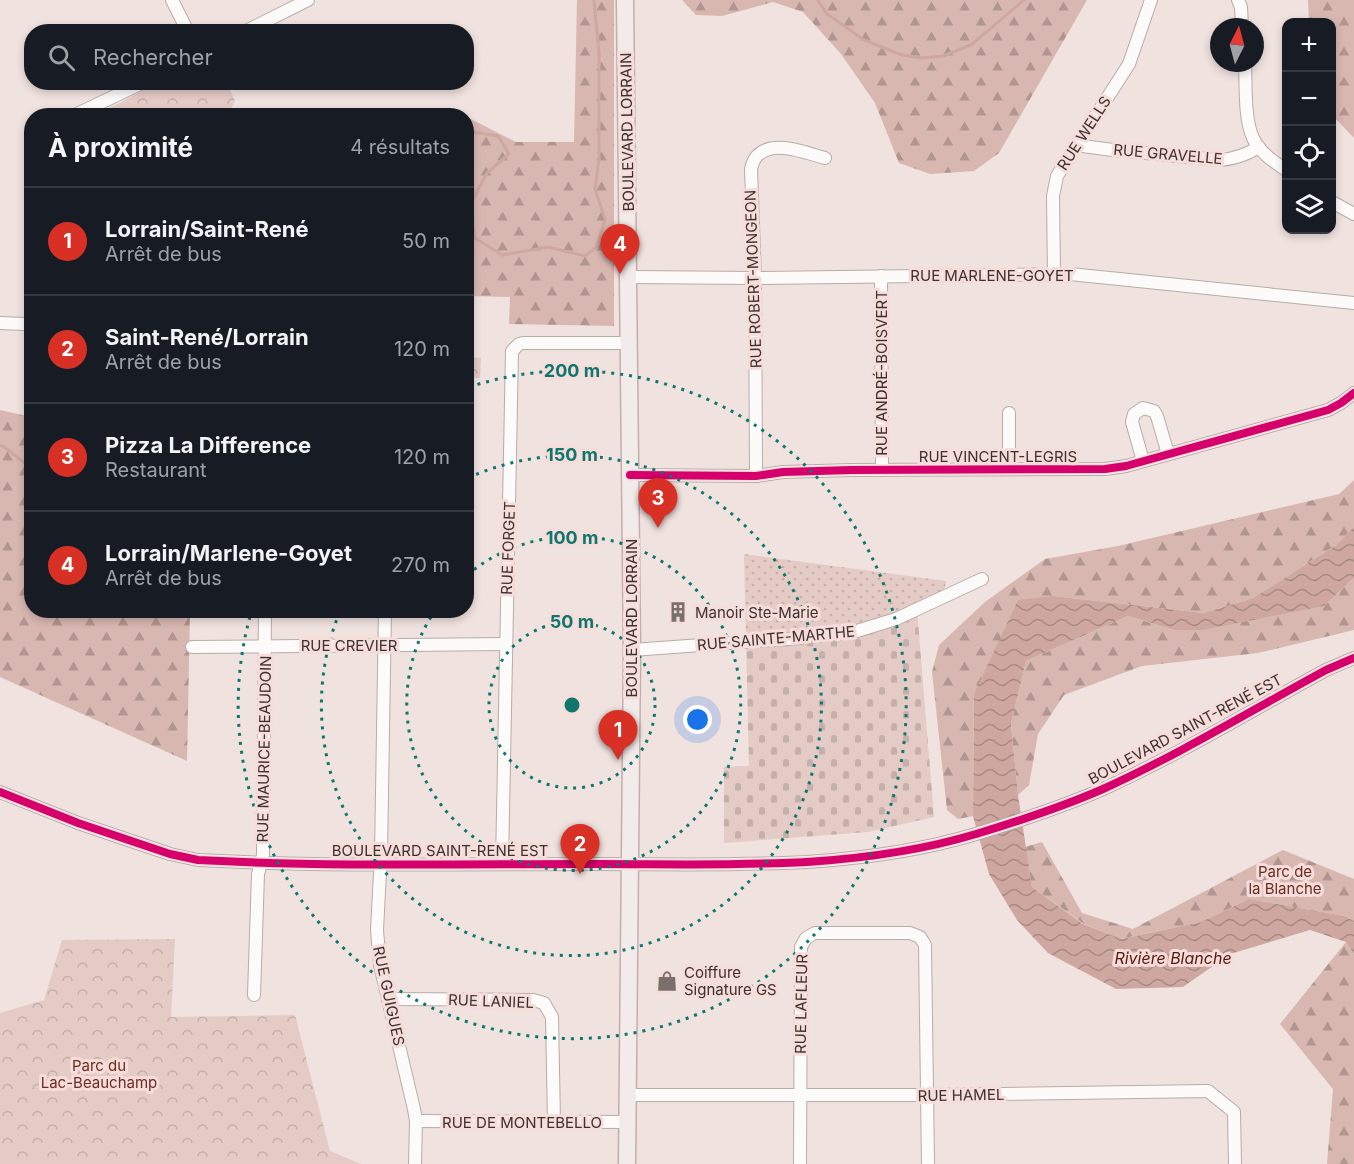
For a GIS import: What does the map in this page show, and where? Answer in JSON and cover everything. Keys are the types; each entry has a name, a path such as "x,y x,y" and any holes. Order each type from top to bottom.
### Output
{"main road":[{"name":"BOULEVARD LORRAIN","path":"624,0 632,650 627,1164"}],"street":[{"path":"172,0 184,24"},
{"path":"260,24 308,0"},
{"name":"RUE WELLS","path":"1054,274 1054,185 1061,168 1129,63 1151,0"},
{"path":"1238,0 1242,18"},
{"path":"1246,72 1250,129 1259,147 1282,166"},
{"path":"90,108 127,90"},
{"name":"RUE GRAVELLE","path":"1076,145 1220,160 1239,157 1259,147"},
{"name":"RUE ROBERT-MONGEON","path":"756,476 755,278 751,169 756,156 770,148 787,149 825,158"},
{"path":"1336,204 1354,214"},
{"name":"RUE MARLENE-GOYET","path":"629,278 1054,274 1354,303"},
{"name":"RUE ANDRÉ-BOISVERT","path":"880,276 882,470"},
{"path":"0,323 24,324"},
{"name":"RUE FORGET","path":"502,864 512,351 523,343 629,343"},
{"name":"RUE VINCENT-LEGRIS","path":"630,476 756,476 783,472 882,470 1105,469 1143,461 1328,410 1354,393"},
{"path":"1143,461 1132,422 1134,414 1143,408 1154,411 1157,416 1168,454"},
{"name":"RUE VINCENT-LEGRIS","path":"1009,413 1009,469"},
{"name":"RUE SAINTE-MARTHE","path":"632,650 857,632 896,619 982,579"},
{"name":"RUE MAURICE-BEAUDOIN","path":"254,994 262,855 265,618"},
{"name":"RUE GUIGUES","path":"385,618 381,864 377,943 416,1121 415,1164"},
{"name":"RUE CREVIER","path":"192,647 505,644"},
{"name":"BOULEVARD SAINT-RENÉ EST","path":"0,792 78,823 170,854 198,860 260,863 740,865 809,861 897,852 973,835 1101,790 1198,741 1326,670 1354,658"},
{"name":"RUE LAFLEUR","path":"800,1095 801,947 806,938 815,933 910,933 920,937 925,945 928,1095"},
{"name":"RUE LANIEL","path":"388,999 532,1000 544,1003 552,1017 554,1122"},
{"name":"RUE HAMEL","path":"628,1095 928,1095 1208,1091 1234,1112 1235,1164"},
{"path":"800,1095 800,1164"},
{"path":"928,1095 928,1164"},
{"name":"RUE DE MONTEBELLO","path":"416,1121 628,1122"}],"green space":[{"path":"577,0 614,0 614,326 509,324 510,297 474,296 474,121 516,142 574,142"},
{"path":"682,0 1087,0 999,153 974,171 930,174 899,163 875,103 841,54 803,12 773,2 722,16 696,15"},
{"path":"1308,0 1354,0 1354,138 1336,119 1336,18 1309,18"},
{"path":"144,90 230,90 235,101 232,108 110,108"},
{"path":"474,358 481,358 480,378 474,378"},
{"path":"0,410 24,415 24,618 190,618 187,761 0,677"},
{"path":"1354,480 1354,527 1336,545 1253,598 1204,613 1053,596 974,694 973,816 958,819 947,810 932,672 939,645 985,602 1045,559 1118,546 1339,494"},
{"path":"744,554 946,581 943,597 896,619 746,642"},
{"path":"1354,578 1354,630 1258,653 1142,666 1064,695 1038,734 1029,785 1018,795 1011,724 1026,661 1128,616 1174,630 1324,606"},
{"path":"917,609 934,817 868,832 724,843 724,767 749,766 746,642 842,634"},
{"name":"Parc de la Blanche","path":"1042,842 1082,913 1133,929 1283,850 1354,879 1354,921 1345,916 1249,899 1201,922 1120,939 1084,924 1032,887 1025,847"},
{"name":"Parc du Lac-Beauchamp","path":"175,939 171,1017 295,1015 330,1151 361,1164 0,1164 0,1013 44,1000 62,940"},
{"path":"1346,942 1354,954 1354,1164 1327,1164 1333,1089 1280,1024"}],"water":[{"name":"Rivière Blanche","path":"1354,527 1354,578 1324,606 1202,630 1174,630 1128,616 1026,661 1011,724 1018,795 1032,887 1083,924 1121,939 1201,922 1249,899 1345,916 1354,921 1354,954 1346,942 1310,930 1230,954 1183,987 1116,989 1048,953 1017,920 989,874 973,816 974,694 1018,600 1053,596 1204,613 1253,598 1336,545"}],"waterway":[{"path":"474,231 475,238 502,255 548,247 585,256 597,247 605,219 595,189 599,159 599,53 594,0"},
{"path":"818,0 826,13 864,40 902,55 921,58 943,56 971,45 1024,0"},
{"path":"474,132 498,136 509,154 487,173 474,197"},
{"path":"0,446 24,463"}],"cycle path":[{"path":"630,475 756,476 783,472 852,470 1105,469 1126,466 1328,410 1354,393"},
{"path":"0,792 78,823 170,854 198,860 348,864 692,865 835,860 930,846 976,834 1072,802 1160,761 1326,670 1354,658"}],"place":[{"name":"Lorrain/Marlene-Goyet","path":"620,274"},
{"name":"Pizza La Difference","path":"658,528"},
{"name":"Manoir Ste-Marie","path":"678,612"},
{"name":"Lorrain/Saint-René","path":"618,760"},
{"name":"Saint-René/Lorrain","path":"580,874"},
{"name":"Coiffure Signature GS","path":"667,981"}]}
